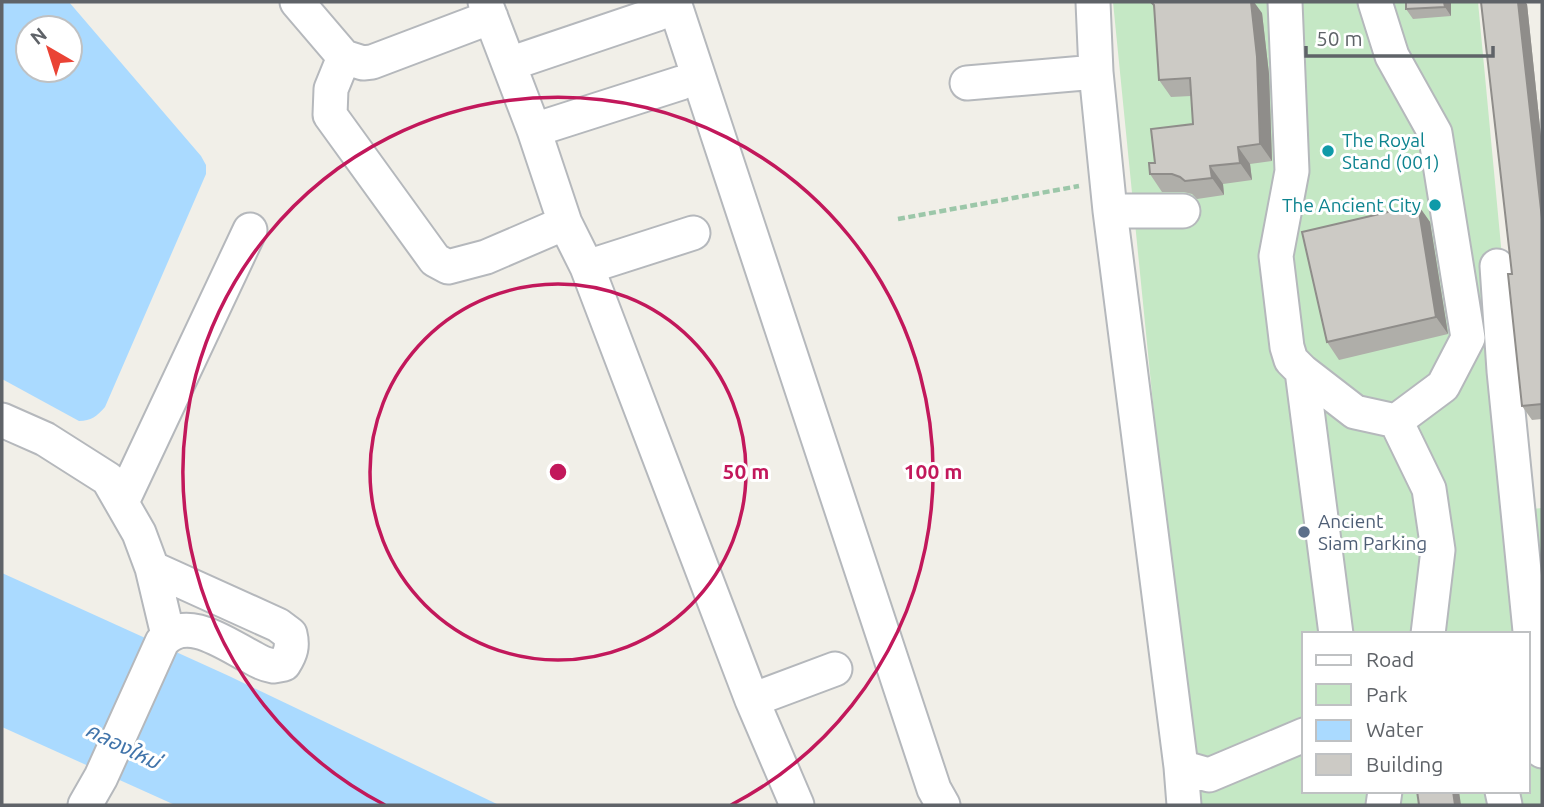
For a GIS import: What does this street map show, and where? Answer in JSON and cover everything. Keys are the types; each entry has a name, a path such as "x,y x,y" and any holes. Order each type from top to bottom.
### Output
{"street":[{"path":"297,2 344,57 363,63 372,62 488,9 534,130 565,223 587,267 752,700 797,805"},
{"path":"1093,2 1096,72 1109,196 1181,767 1175,804"},
{"path":"1285,2 1292,171 1276,256 1287,347 1292,360 1302,371 1355,412 1396,421 1443,386 1468,338 1435,133 1392,56 1374,2"},
{"path":"509,64 665,8 934,789 943,805"},
{"path":"344,57 331,89 330,115 435,261 448,267 486,257 565,223"},
{"path":"967,83 1096,72"},
{"path":"534,130 681,83"},
{"path":"1109,196 1183,211"},
{"path":"122,502 250,230"},
{"path":"587,267 693,233"},
{"path":"1497,266 1504,371 1542,751"},
{"path":"1302,371 1336,632"},
{"path":"2,420 45,439 108,479 139,533 152,568 165,639"},
{"path":"1396,421 1429,489 1438,550 1428,632"},
{"path":"93,791 165,639 177,631 188,629 201,632 274,666 284,664 292,646 290,634 278,625 152,568"},
{"path":"752,700 835,669"},
{"path":"1181,767 1209,775 1302,736"}],"path":[{"path":"898,219 1109,196"}],"green space":[{"path":"1113,2 1478,2 1542,681 1542,805 1193,805"},
{"path":"1542,508 1542,622 1532,509"}],"water":[{"path":"2,2 69,2 79,14 14,14 14,84 84,84 84,20 206,165 206,174 105,407 90,419 79,421 2,379"},
{"name":"คลองใหม่","path":"2,573 229,676 499,805 175,805 2,727"}],"building":[{"path":"1151,2 1251,2 1257,57 1260,144 1238,147 1240,163 1210,166 1212,178 1185,181 1172,174 1150,174 1149,163 1155,163 1151,129 1193,124 1190,78 1159,80 1154,5"},
{"path":"1406,2 1444,2 1445,7 1406,9"},
{"path":"1481,2 1518,2 1542,219 1542,404 1522,406 1508,274 1512,274"},
{"path":"1418,205 1436,317 1327,342 1302,232"},
{"path":"1417,793 1453,793 1455,805 1419,805"}],"place":[{"name":"The Royal Stand (001)","path":"1328,151"},
{"name":"The Ancient City","path":"1435,205"},
{"name":"Ancient Siam Parking","path":"1304,532"}]}
